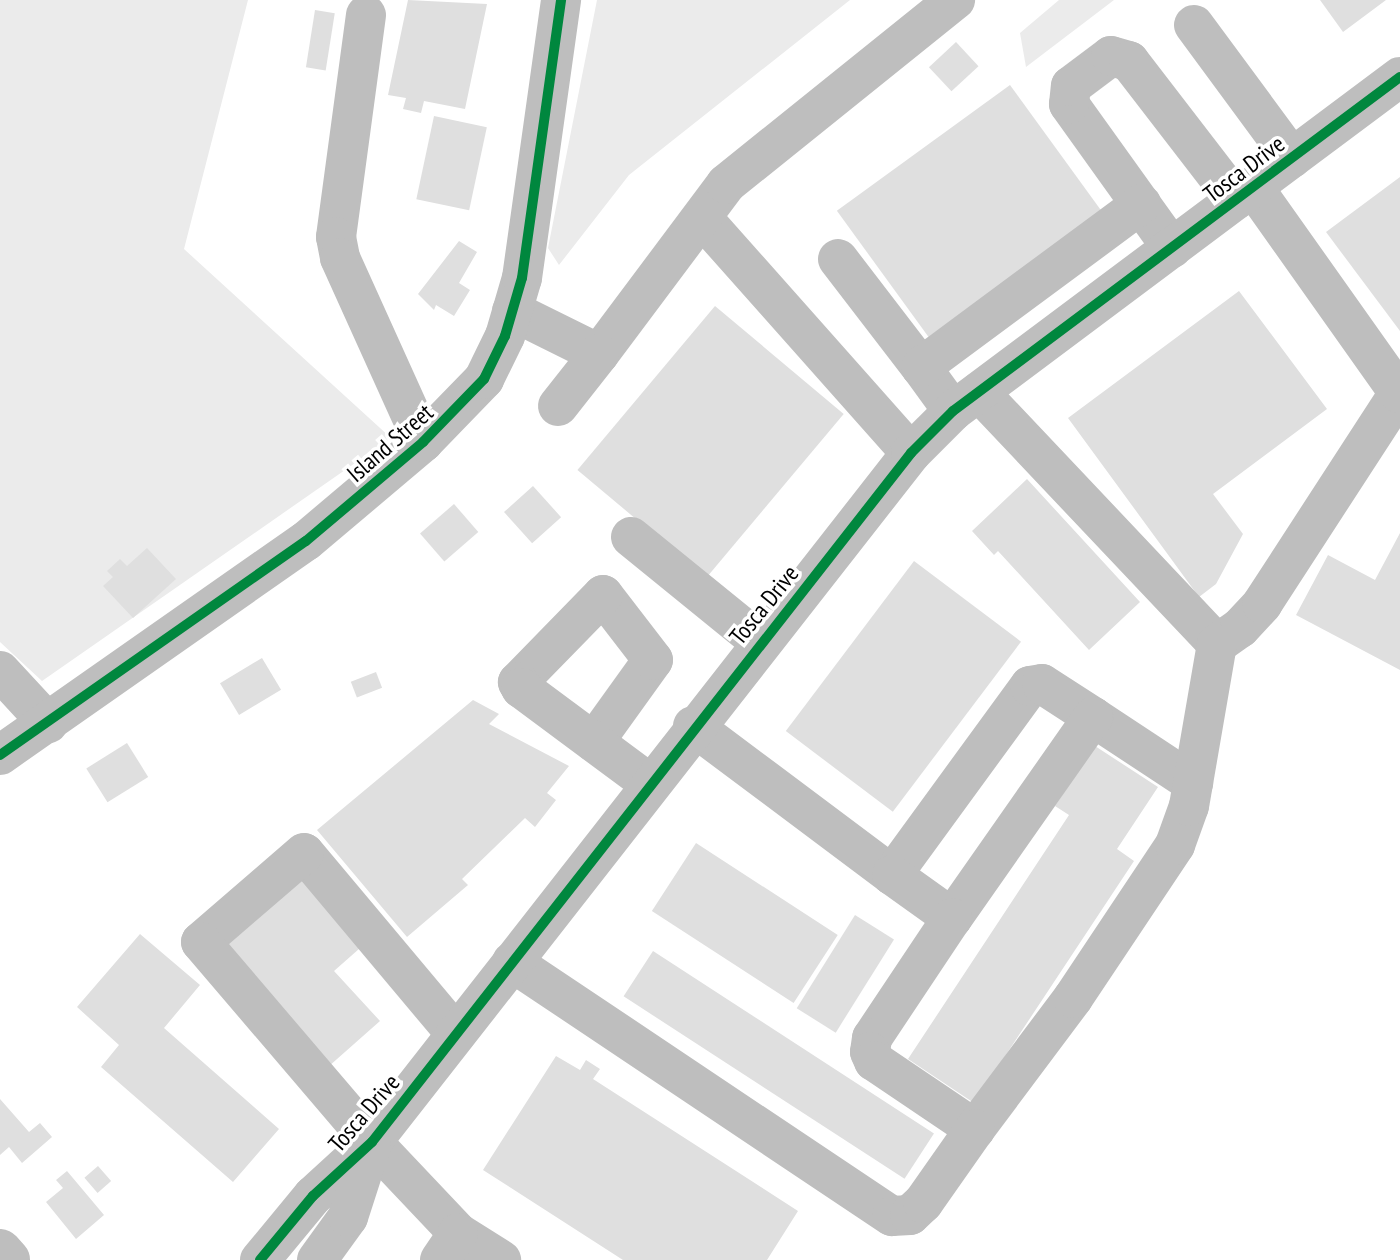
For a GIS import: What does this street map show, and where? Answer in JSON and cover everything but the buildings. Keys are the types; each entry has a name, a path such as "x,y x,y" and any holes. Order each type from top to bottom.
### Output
{"main road":[{"path":"0,1251 8,1260"}],"street":[{"name":"Island Street","path":"0,755 306,541 423,442 484,379 522,278 561,0"},
{"path":"558,406 740,172 955,0"},
{"path":"366,15 336,237 340,258 423,442"},
{"path":"1194,25 1292,158"},
{"path":"512,962 892,1216 910,1215 923,1203 1073,998 1175,845 1193,783 1217,644 1252,618 1400,395 1244,193 1129,61 1111,56 1071,86 1067,95 1172,248"},
{"name":"Tosca Drive","path":"260,1260 313,1196 372,1142 693,726 911,453 966,402 1400,77"},
{"path":"921,367 1141,204"},
{"path":"703,219 911,453"},
{"path":"838,259 921,367 966,402 1217,644"},
{"path":"1055,268 1086,311"},
{"path":"1016,297 1048,340"},
{"path":"512,311 599,354"},
{"path":"631,537 760,642"},
{"path":"0,671 48,723"},
{"path":"892,875 1030,686 1042,684 1193,783"},
{"path":"975,1129 874,1061 870,1052 872,1038 1093,717"},
{"path":"693,726 952,918"},
{"path":"594,742 649,783"},
{"path":"456,1034 304,853 207,931 202,950 372,1142 449,1246 501,1260"},
{"name":"Tosca Drive","path":"317,1260 348,1217 372,1142"}],"shaded area":[{"path":"0,0 248,0 184,249 391,438 42,681 0,642"},
{"path":"597,0 850,0 629,175 559,265 548,248"},
{"path":"1059,0 1114,0 1026,67 1020,33"}],"cycle path":[{"path":"0,755 306,541 423,442 484,379 505,336 522,278 561,0"},
{"path":"260,1260 313,1196 372,1142 911,453 953,411 1400,77"}]}
